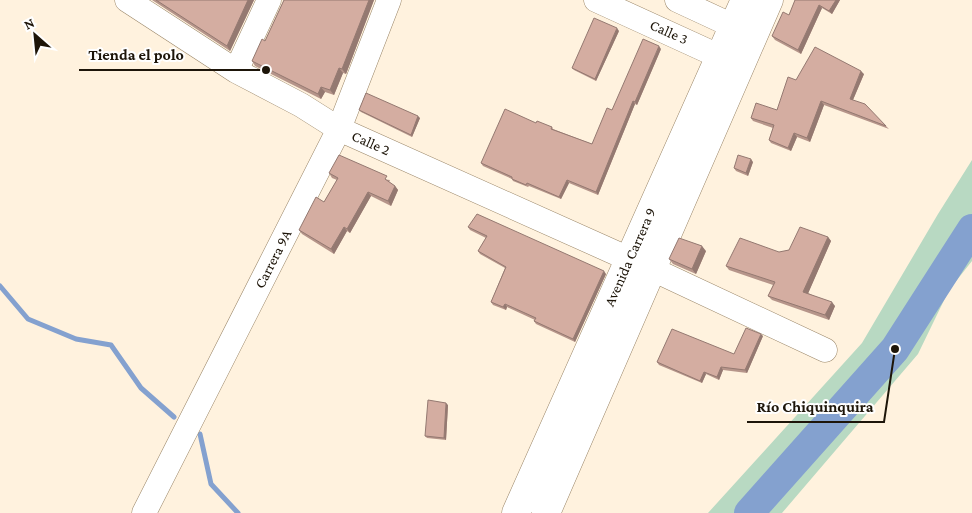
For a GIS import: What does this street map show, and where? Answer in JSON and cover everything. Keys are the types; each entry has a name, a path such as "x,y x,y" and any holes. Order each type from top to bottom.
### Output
{"main road":[{"name":"Avenida Carrera 9","path":"730,61 733,26 745,0"},
{"name":"Avenida Carrera 9","path":"546,513 641,264 730,61 769,0"},
{"name":"Avenida Carrera 9","path":"516,513 641,264"}],"street":[{"name":"Calle 2","path":"127,0 236,71 339,129 641,264 825,350"},
{"path":"236,71 269,0"},
{"name":"Carrera 9A","path":"144,513 339,129 389,0"},
{"name":"Calle 3","path":"596,0 730,61"},
{"path":"677,0 733,26"}],"green space":[{"path":"972,160 972,261 949,290 918,354 782,513 708,513 862,343"}],"building":[{"path":"156,0 248,0 227,46"},
{"path":"284,0 369,0 342,69 339,68 330,90 321,87 318,94 252,61 262,39 265,41"},
{"path":"795,0 836,0 829,11 819,5 798,50 772,36 783,12 789,15"},
{"path":"594,18 617,28 595,79 572,68"},
{"path":"643,39 659,46 635,102 633,101 596,192 567,180 559,197 527,183 526,185 512,179 512,177 481,163 505,109 592,144 607,108 612,110"},
{"path":"815,47 861,71 850,99 865,104 886,126 821,101 807,138 794,133 788,148 769,140 774,125 751,118 756,103 777,110 788,77 796,80"},
{"path":"366,93 418,116 411,135 359,110"},
{"path":"339,155 387,176 385,179 395,186 388,201 368,192 347,229 344,227 331,249 299,230 316,197 324,202 338,178 329,173"},
{"path":"738,155 751,159 746,173 734,168"},
{"path":"477,214 604,271 573,339 534,321 536,318 505,304 503,307 491,302 506,267 478,251 487,236 468,227"},
{"path":"800,227 828,237 803,292 832,302 825,315 768,296 775,282 726,266 740,238 779,252 789,250"},
{"path":"679,238 702,246 692,269 669,259"},
{"path":"746,328 761,334 745,370 721,367 717,377 704,372 700,381 657,362 672,329 734,354"},
{"path":"428,400 446,403 444,438 425,436"}],"waterway":[{"path":"749,513 895,349 972,229"},
{"path":"0,286 28,319 76,339 111,345 141,388 174,417"},
{"path":"200,434 211,484 238,513"}],"place":[{"name":"Tienda el polo","path":"266,70"},
{"name":"Río Chiquinquira","path":"895,349"}]}
